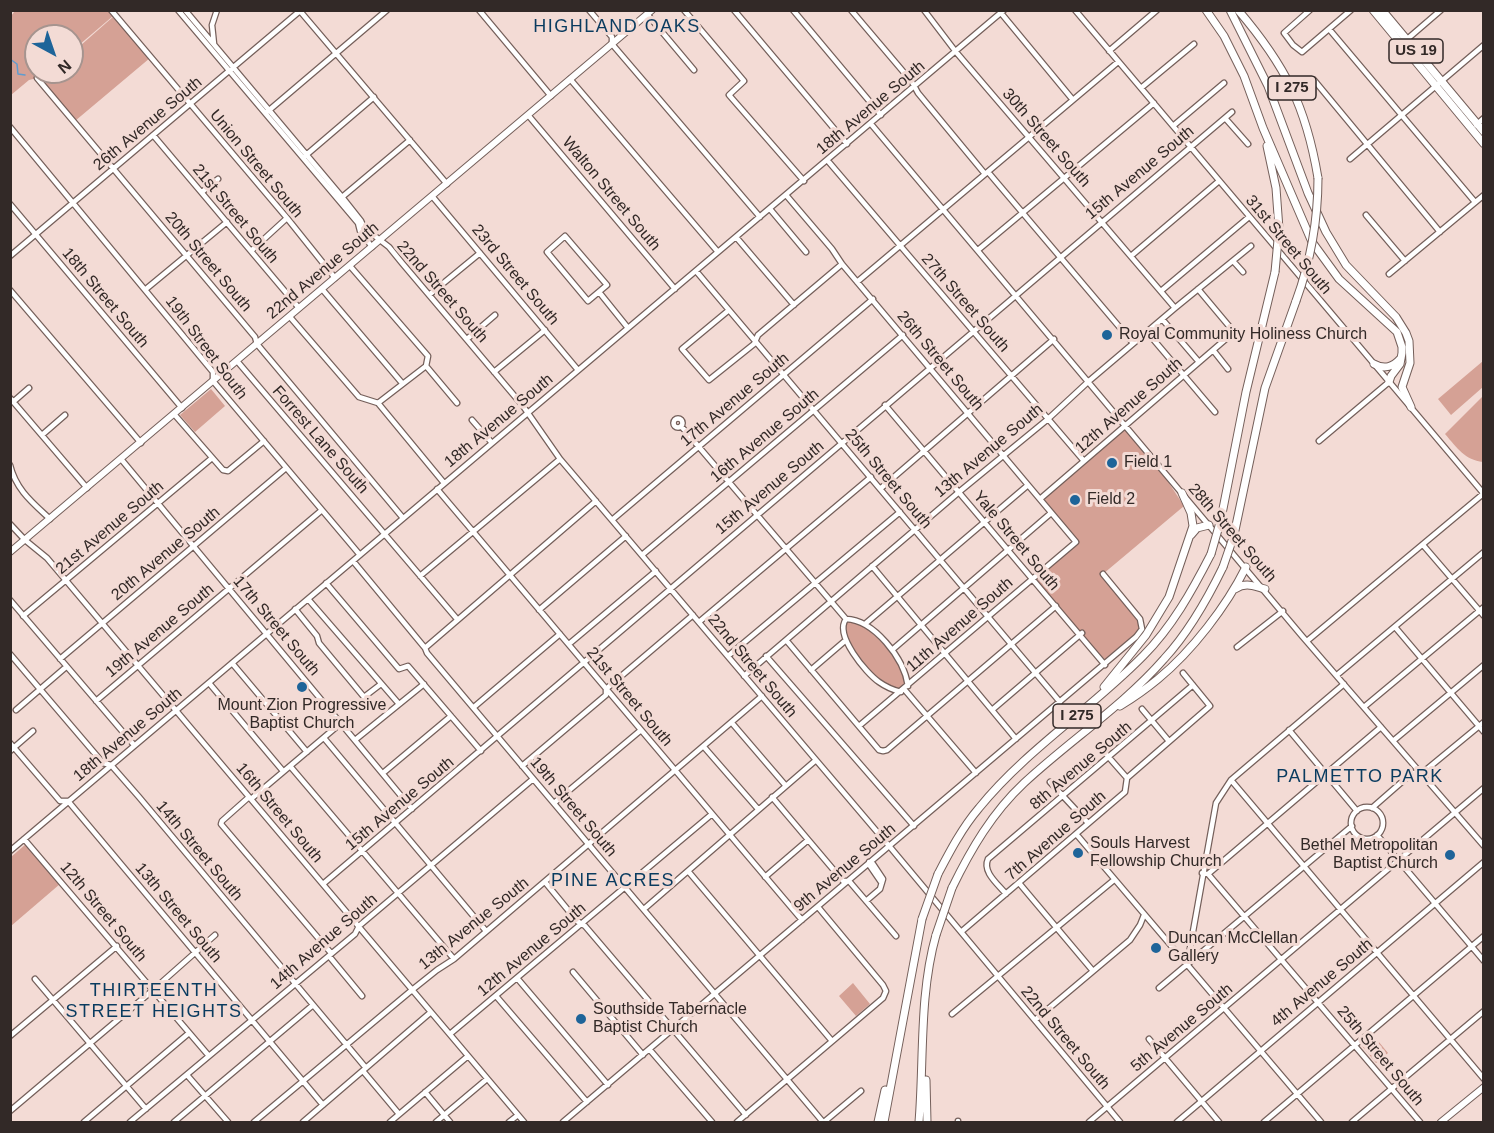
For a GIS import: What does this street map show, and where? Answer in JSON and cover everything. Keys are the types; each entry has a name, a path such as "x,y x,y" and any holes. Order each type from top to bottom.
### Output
{"highway":[{"name":"I 275","path":"884,1122 922,919 938,874 960,834 978,808 1006,778 1144,655 1166,630 1193,589 1211,554 1221,519 1244,402 1275,272 1279,229 1276,188 1263,128 1244,76 1224,36 1206,10"},
{"path":"1230,10 1268,86 1308,193 1326,232 1346,266 1402,324 1409,341 1410,363 1402,387 1411,407"},
{"name":"I 275","path":"927,1122 927,994 932,948 952,888 983,831 1000,809 1024,784 1140,684 1165,659 1209,596 1223,567 1234,535 1264,388 1310,259 1316,228 1318,178 1306,120 1298,100 1274,57 1238,10"},
{"name":"US 19","path":"1373,10 1404,42 1474,126 1484,144"},
{"name":"US 19","path":"1382,10 1404,42"},
{"name":"US 19","path":"1474,126 1484,132"},
{"path":"1263,128 1312,242 1339,279 1396,332 1402,347 1401,358 1389,382"},
{"path":"1374,364 1382,368 1389,367 1401,358"},
{"path":"1389,382 1396,380 1410,363"},
{"path":"1085,708 1132,654 1155,622 1169,597 1193,521 1182,493"},
{"path":"1189,538 1197,528 1209,525"},
{"path":"1086,730 1167,672 1199,638 1231,593 1246,567"},
{"path":"1231,593 1249,584 1265,589"},
{"path":"878,1122 909,991"},
{"path":"920,1122 927,994"}],"main road":[{"name":"22nd Avenue South","path":"10,552 650,12"},
{"path":"1441,1122 1484,1087"}],"street":[{"name":"Union Street South","path":"111,10 335,278"},
{"name":"22nd Street South","path":"178,10 214,44 231,69"},
{"name":"22nd Street South","path":"185,10 358,223 389,248 429,295 528,413 560,459 962,932 1120,1122"},
{"path":"203,35 212,25 217,10"},
{"path":"267,112 387,10"},
{"path":"479,10 551,96"},
{"path":"589,10 612,37 612,44 760,217"},
{"path":"684,10 744,81 729,95 804,181"},
{"path":"734,10 847,144"},
{"path":"794,10 881,115"},
{"path":"851,10 912,82 914,88 1133,343"},
{"name":"30th Street South","path":"924,10 956,51 1175,308"},
{"path":"1110,51 1157,10"},
{"path":"1310,10 1284,33 1302,52 1351,10"},
{"path":"1404,42 1441,10"},
{"name":"26th Avenue South","path":"10,256 301,11"},
{"path":"301,11 447,184"},
{"path":"650,12 694,70"},
{"path":"1002,12 1073,100"},
{"name":"18th Avenue South","path":"10,851 1002,12"},
{"name":"31st Street South","path":"1078,12 1483,494"},
{"path":"212,25 214,44"},
{"path":"1329,29 1476,202"},
{"path":"1141,88 1194,44"},
{"path":"1350,159 1484,45"},
{"path":"857,282 1118,62"},
{"path":"570,80 718,252"},
{"path":"1314,80 1440,232"},
{"path":"1173,126 1224,82"},
{"name":"20th Street South","path":"42,84 255,337 257,344 403,518"},
{"path":"305,156 374,97"},
{"path":"978,250 1154,103"},
{"name":"15th Avenue South","path":"324,884 1232,112"},
{"name":"Walton Street South","path":"528,115 675,289"},
{"path":"1225,118 1248,144"},
{"path":"1474,126 1484,118"},
{"name":"28th Street South","path":"871,124 1307,641 1484,846"},
{"name":"19th Street South","path":"10,127 213,372 213,381 360,555"},
{"name":"21st Street South","path":"153,135 299,308"},
{"path":"340,199 410,140"},
{"name":"27th Street South","path":"828,161 1084,461"},
{"path":"202,192 218,178"},
{"path":"1131,256 1219,181"},
{"name":"26th Street South","path":"786,195 1076,542"},
{"path":"1389,274 1484,195"},
{"name":"23rd Street South","path":"432,196 578,370"},
{"name":"22nd Street South","path":"340,199 361,221 364,228"},
{"name":"18th Street South","path":"10,204 182,408"},
{"path":"770,209 806,252"},
{"path":"1366,215 1405,261"},
{"path":"1161,291 1249,217"},
{"path":"251,250 287,218"},
{"path":"146,289 227,222"},
{"path":"358,223 360,231 372,247"},
{"path":"565,236 607,285 599,292 588,301 547,252 565,236"},
{"path":"736,237 794,305"},
{"name":"13th Avenue South","path":"744,676 1048,419 1133,343 1251,246"},
{"path":"429,295 480,253"},
{"path":"1233,261 1243,272"},
{"path":"729,310 682,349 708,379 712,379 753,344 758,335 842,264"},
{"path":"350,266 428,356 426,366 378,403"},
{"name":"25th Street South","path":"696,271 1060,702"},
{"path":"322,289 402,383"},
{"name":"12th Avenue South","path":"1040,499 1234,332 1198,289"},
{"path":"10,290 141,442"},
{"path":"599,292 628,328"},
{"name":"17th Avenue South","path":"612,520 873,299"},
{"path":"466,339 495,315"},
{"path":"290,316 359,397 378,403 444,483"},
{"path":"1162,319 1199,362"},
{"path":"494,372 546,330"},
{"path":"1147,332 1215,412"},
{"name":"16th Avenue South","path":"642,555 903,335"},
{"path":"880,489 1054,339"},
{"path":"1213,350 1228,369"},
{"name":"Forrest Lane South","path":"237,361 385,534"},
{"path":"426,366 458,403"},
{"path":"1319,441 1389,382"},
{"path":"29,388 12,400 87,488"},
{"name":"Yale Street South","path":"885,405 1105,664"},
{"path":"174,414 223,470 228,471 264,441"},
{"path":"42,435 65,415"},
{"path":"472,420 492,443"},
{"path":"681,426 846,619 865,624 892,650 905,671 904,689 976,773"},
{"name":"21st Avenue South","path":"23,616 212,458"},
{"name":"17th Street South","path":"121,459 412,809"},
{"path":"420,576 560,459"},
{"path":"10,465 22,493 50,519"},
{"name":"20th Avenue South","path":"60,659 286,468"},
{"path":"699,622 871,477"},
{"path":"865,624 1028,485"},
{"name":"21st Street South","path":"437,489 802,920"},
{"path":"1307,641 1483,494"},
{"path":"425,648 596,501"},
{"name":"19th Avenue South","path":"96,701 322,510"},
{"path":"728,656 900,512"},
{"path":"892,650 1051,513"},
{"name":"16th Street South","path":"10,524 47,558 66,580 524,1122"},
{"path":"385,534 457,620"},
{"path":"539,610 626,536"},
{"name":"11th Avenue South","path":"859,726 1076,542"},
{"path":"1423,545 1481,609 1484,616"},
{"path":"1337,675 1484,552"},
{"name":"19th Street South","path":"353,561 427,653 824,1122"},
{"path":"872,566 1017,739"},
{"path":"568,644 656,571"},
{"name":"9th Avenue South","path":"563,1122 890,847 1141,631 1140,619 1103,574"},
{"path":"326,583 399,669 408,666 480,751"},
{"path":"308,598 399,704"},
{"path":"10,600 134,746"},
{"path":"786,640 883,752 1056,606"},
{"path":"295,609 317,636 319,643 364,697 381,684"},
{"path":"1364,707 1481,609"},
{"path":"1237,647 1283,611"},
{"path":"522,766 606,696 606,689 693,615"},
{"path":"846,619 843,624 846,640 855,656 873,678 888,688 904,689"},
{"path":"1395,627 1484,732"},
{"path":"474,707 560,634"},
{"path":"992,710 1081,634"},
{"path":"812,670 846,640"},
{"name":"14th Street South","path":"10,654 104,763 111,765 296,983 399,1114"},
{"path":"766,656 914,826"},
{"path":"232,663 307,752"},
{"path":"1394,741 1484,665"},
{"path":"16,710 66,667"},
{"path":"1183,673 1193,685"},
{"path":"208,683 284,771"},
{"path":"356,740 424,684"},
{"path":"1187,965 1216,802 1231,780 1344,684"},
{"name":"7th Avenue South","path":"962,932 1125,792 1127,778 1168,740 1210,706 1193,685"},
{"name":"8th Avenue South","path":"1006,894 987,871 988,859 1193,685"},
{"name":"13th Avenue South","path":"254,1122 590,845 762,696"},
{"path":"1142,709 1168,740"},
{"path":"383,774 451,716"},
{"path":"1372,808 1412,773 1421,774 1484,722"},
{"path":"341,723 222,821 222,825 362,996"},
{"path":"732,723 786,786"},
{"path":"1205,873 1381,727"},
{"path":"554,802 641,730"},
{"path":"1289,730 1357,811"},
{"path":"12,747 33,731"},
{"path":"324,738 486,931"},
{"path":"1098,745 1127,778"},
{"name":"13th Street South","path":"12,747 60,801 68,801 323,1105"},
{"path":"704,747 758,809"},
{"path":"644,909 816,760"},
{"path":"290,766 454,959"},
{"name":"14th Avenue South","path":"130,1122 355,934 359,926 533,779"},
{"path":"1231,780 1484,1078"},
{"path":"1050,782 1088,823"},
{"name":"5th Avenue South","path":"1089,1122 1484,788"},
{"path":"772,797 843,881 849,881 896,936"},
{"path":"1365,807 1372,808 1378,811 1383,826 1377,835 1367,839 1362,838 1357,835 1352,826 1352,818 1357,811 1365,807"},
{"name":"12th Avenue South","path":"450,1034 712,814"},
{"path":"1159,988 1352,826"},
{"path":"1077,835 1321,1122"},
{"path":"1377,835 1484,961"},
{"name":"12th Street South","path":"24,839 209,1056"},
{"path":"765,877 808,840"},
{"name":"4th Avenue South","path":"1177,1122 1484,862"},
{"path":"866,902 880,889 881,882 870,863"},
{"path":"688,871 832,1041"},
{"name":"25th Street South","path":"1205,873 1245,916 1420,1122"},
{"path":"952,1014 1114,880"},
{"path":"545,882 746,1115"},
{"path":"1019,883 1093,971"},
{"path":"737,1122 883,998 886,991 884,985 818,907"},
{"path":"1035,1020 1130,940 1135,935 1144,915"},
{"path":"10,1111 215,936"},
{"path":"1264,1122 1484,936"},
{"path":"10,1036 117,946"},
{"path":"573,972 643,1055"},
{"path":"517,978 608,1085"},
{"path":"34,979 146,1109"},
{"path":"496,996 587,1102"},
{"path":"174,1122 313,1005"},
{"path":"1352,1122 1484,1011"},
{"path":"303,1122 431,1012"},
{"path":"84,1122 189,1033"},
{"path":"1149,1039 1220,1122"},
{"path":"650,1050 712,1122"},
{"path":"390,1122 468,1056"},
{"path":"187,1075 228,1122"},
{"path":"436,1122 488,1079"},
{"path":"824,1122 861,1091"},
{"path":"425,1092 450,1122"},
{"path":"509,1122 518,1115"}],"shaded area":[{"path":"15,11 108,11 113,16 84,41 84,24 24,24 24,84 11,95 11,16"},
{"path":"114,16 150,58 75,121 44,84 84,84 84,42"},
{"path":"1483,361 1483,387 1451,415 1438,399"},
{"path":"211,389 225,406 195,432 180,415"},
{"path":"1483,396 1484,462 1466,456 1445,434"},
{"path":"1126,426 1162,470 1184,506 1103,574 1140,619 1141,630 1105,665 1032,579 1076,542 1040,499"},
{"path":"856,621 887,648 898,664 905,683 897,690 879,679 855,653 850,643 846,622"},
{"path":"26,844 60,884 11,926 11,857"},
{"path":"853,983 870,1004 856,1016 839,996"},
{"path":"1374,1036 1388,1053 1376,1063 1362,1046"}],"waterway":[{"path":"10,59 17,64 18,74 24,75"}],"place":[{"name":"Royal Community Holiness Church","path":"1107,335"},
{"name":"Field 1","path":"1112,463"},
{"name":"Field 2","path":"1075,500"},
{"name":"Mount Zion Progressive Baptist Church","path":"302,687"},
{"name":"Souls Harvest Fellowship Church","path":"1078,853"},
{"name":"Bethel Metropolitan Baptist Church","path":"1450,855"},
{"name":"Duncan McClellan Gallery","path":"1156,948"},
{"name":"Southside Tabernacle Baptist Church","path":"581,1019"}],"district":[{"name":"HIGHLAND OAKS","path":"617,27"},
{"name":"PALMETTO PARK","path":"1360,777"},
{"name":"PINE ACRES","path":"613,881"},
{"name":"THIRTEENTH STREET HEIGHTS","path":"154,1001"}]}
